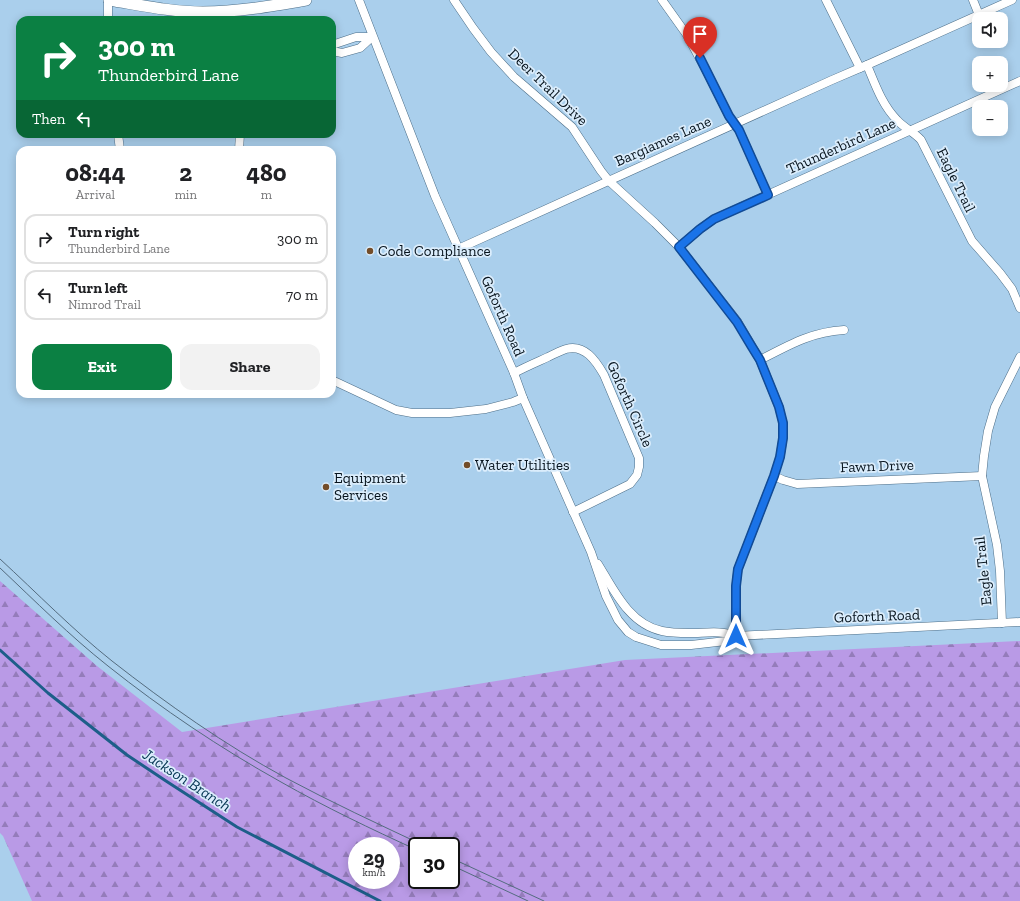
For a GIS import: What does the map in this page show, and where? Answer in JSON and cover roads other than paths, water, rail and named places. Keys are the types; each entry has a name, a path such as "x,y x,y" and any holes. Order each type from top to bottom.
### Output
{"street":[{"path":"108,16 109,0 163,9 203,12 250,9 278,2 306,0"},
{"name":"Goforth Road","path":"359,0 372,37 432,189 514,373 523,398 590,552 611,608 618,620 628,632 636,637 661,645 691,645 726,641 736,636 1020,622"},
{"name":"Deer Trail Drive","path":"454,0 491,52 514,77 572,127 609,181 679,247 737,322 760,360 779,407 783,423 783,438 780,457 774,476 738,569 736,586 736,636"},
{"path":"662,0 687,35 729,116 739,130 768,195"},
{"name":"Eagle Trail","path":"826,0 885,106 897,121 921,140 972,241 1012,289 1020,308"},
{"path":"973,0 978,12"},
{"name":"Bargiames Lane","path":"986,12 1012,0"},
{"name":"Bargiames Lane","path":"458,249 972,18"},
{"path":"336,44 356,36 372,37"},
{"path":"336,52 342,53 360,48 372,37"},
{"name":"Thunderbird Lane","path":"679,247 714,219 1020,81"},
{"path":"760,360 815,334 844,330"},
{"name":"Goforth Circle","path":"514,373 566,349 576,348 592,356 598,363 604,375 639,458 639,467 637,475 630,484 573,512"},
{"name":"Eagle Trail","path":"1002,623 1000,571 997,545 982,476 988,431 995,407 1020,357"},
{"path":"336,382 396,410 412,413 450,413 486,409 523,398"},
{"name":"Fawn Drive","path":"774,476 797,484 982,476"},
{"name":"Goforth Road","path":"590,552 631,613 643,624 661,631 673,633 727,632 736,636"}],"waterway":[{"name":"Jackson Branch","path":"0,650 48,693 127,755 166,781 237,827 380,901"}],"tram line":[{"path":"0,559 69,624 112,661 197,723 241,752 286,778 408,838"},
{"path":"0,568 94,655 128,682 192,727 258,769 348,818 408,846"},
{"path":"460,862 544,901"},
{"path":"460,869 528,901"}],"place":[{"name":"Code Compliance","path":"370,251"},
{"name":"Water Utilities","path":"467,465"},
{"name":"Equipment Services","path":"326,487"}]}
